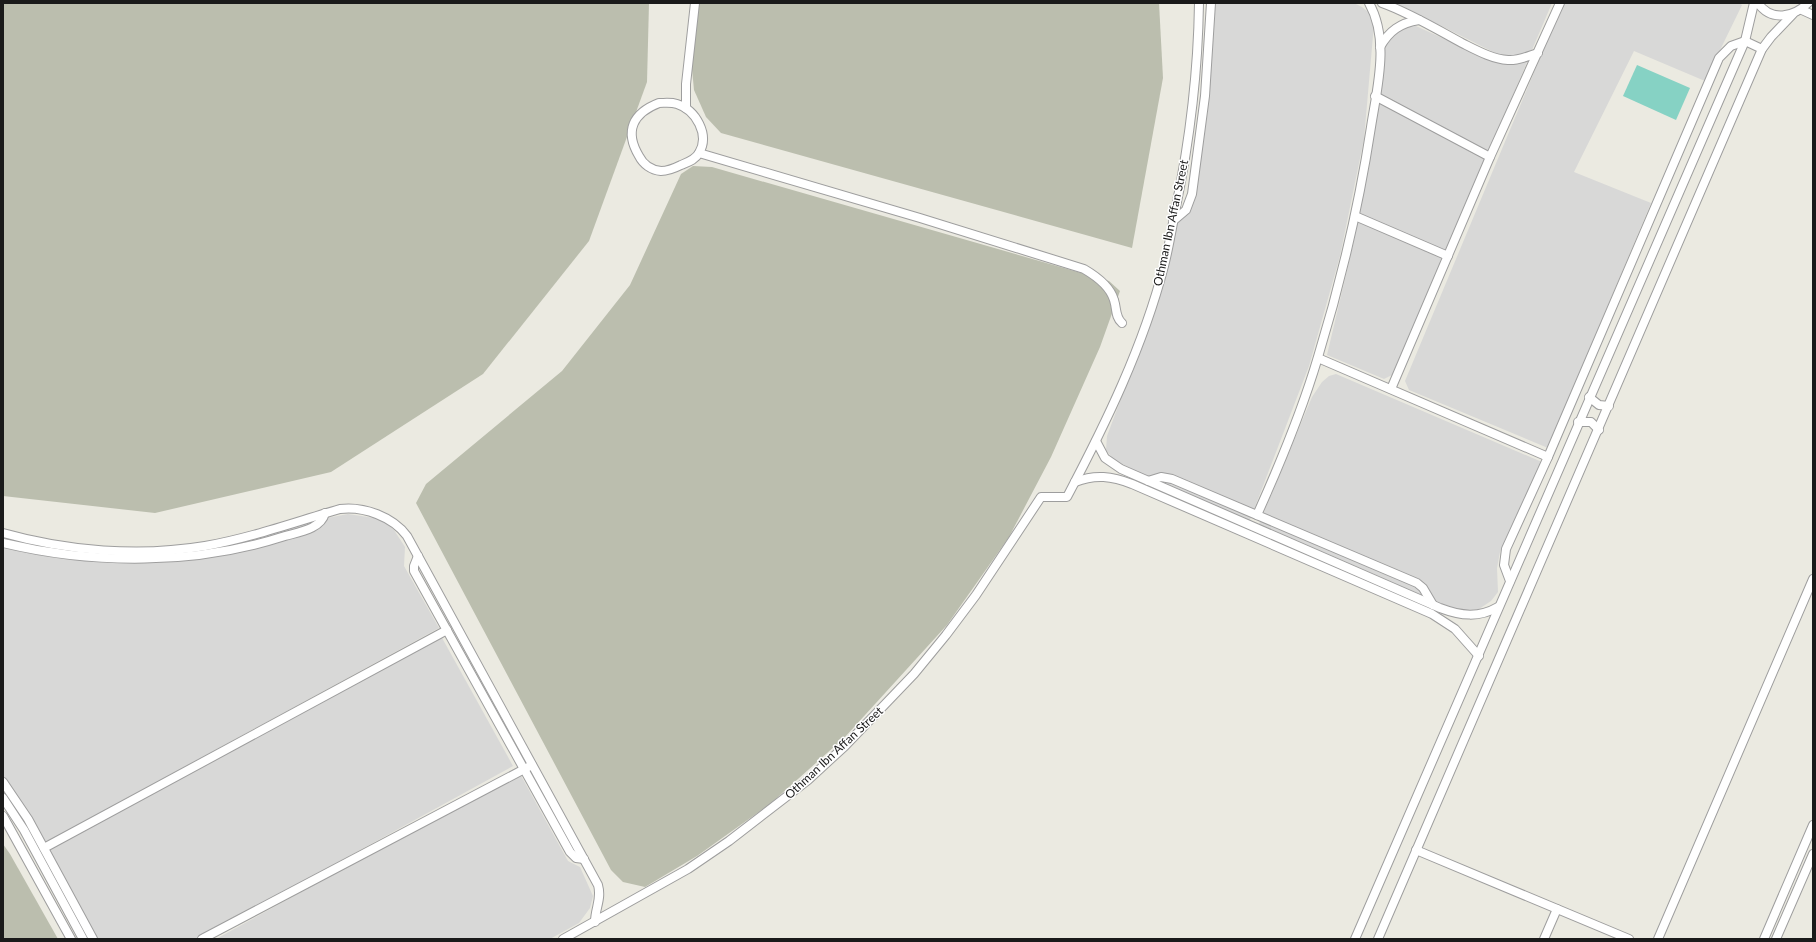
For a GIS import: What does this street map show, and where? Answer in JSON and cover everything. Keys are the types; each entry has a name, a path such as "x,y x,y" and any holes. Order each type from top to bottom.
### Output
{"street":[{"path":"686,108 686,84 695,3"},
{"name":"Othman Ibn Affan Street","path":"563,939 688,869 729,841 769,812 845,746 909,679 946,635 980,590 1041,497 1067,497 1096,441 1123,382 1150,310 1164,266 1182,177 1194,90 1198,47 1199,3"},
{"path":"1173,221 1186,210 1192,194 1205,96 1211,3"},
{"path":"1258,515 1296,420 1318,358 1355,216 1375,96 1380,48 1378,22 1369,3"},
{"path":"1382,3 1419,20 1480,52 1496,58 1518,60 1538,53"},
{"path":"1391,389 1490,157 1560,3"},
{"path":"1355,939 1479,656 1498,607 1578,422 1745,41 1754,3"},
{"path":"1758,3 1767,12 1775,15 1793,14 1802,10 1808,3"},
{"path":"1802,10 1813,15"},
{"path":"1378,939 1762,49 1774,33 1793,14"},
{"path":"1380,48 1386,37 1395,28 1406,22 1419,20"},
{"path":"1510,581 1504,566 1506,549 1548,457 1720,58 1730,46 1745,41 1762,49"},
{"path":"1375,96 1490,157"},
{"path":"659,103 677,104 686,108 693,114 700,124 703,133 703,142 698,153 691,161 669,170 653,169 641,159 634,148 630,137 636,120 648,108 659,103"},
{"path":"698,153 920,218 1084,269 1101,280 1111,293 1117,316 1122,323"},
{"path":"1355,216 1448,256"},
{"path":"1318,358 1548,457"},
{"path":"1589,397 1599,405 1609,406"},
{"path":"1578,422 1591,422 1598,430"},
{"path":"1096,441 1102,453 1110,462 1121,470 1433,605 1451,612 1466,615 1480,614 1498,607"},
{"path":"1075,482 1104,476 1132,484 1432,614 1456,629 1479,656"},
{"path":"1148,481 1161,477 1172,479 1417,583 1424,588 1433,605"},
{"path":"3,533 80,548 129,551 167,550 224,542 340,508 354,508 389,519 403,531 418,556 600,890 600,900 596,910 595,922"},
{"path":"3,543 41,550 100,557 145,559 186,557 224,551 278,538 317,525 322,520 325,513"},
{"path":"418,556 414,566 414,571 570,852 576,858 584,859"},
{"path":"1658,939 1813,579"},
{"path":"44,848 447,630"},
{"path":"202,939 532,764"},
{"path":"3,782 24,812 93,939"},
{"path":"3,798 24,830 83,939"},
{"path":"3,816 70,939"},
{"path":"1764,939 1813,825"},
{"path":"1416,850 1629,939"},
{"path":"1776,939 1813,854"},
{"path":"1544,939 1557,909"}],"shaded area":[{"path":"3,3 649,3 647,82 589,241 483,374 331,472 155,513 3,496"},
{"path":"695,3 1159,3 1163,78 1132,248 721,133 706,117 694,90 691,59"},
{"path":"1214,3 1354,3 1372,15 1374,24 1364,139 1340,256 1309,366 1250,520 1164,485 1114,460 1106,450 1107,436 1145,334 1175,224 1182,218 1194,202 1208,110"},
{"path":"1396,3 1552,3 1532,50 1516,58 1499,55"},
{"path":"1563,3 1739,3 1742,5 1705,81 1634,51 1574,172 1651,203 1548,448 1409,390 1405,381"},
{"path":"1416,26 1495,62 1512,63 1528,60 1392,375 1384,379 1327,355 1353,245 1368,169 1385,50 1388,40 1395,32 1406,27"},
{"path":"1637,65 1690,88 1676,120 1623,96"},
{"path":"693,166 712,167 1109,281 1120,291 1100,347 1051,457 1009,537 947,625 845,737 770,804 697,856 645,887 623,882 611,870 416,503 426,484 562,371 630,285 681,174"},
{"path":"1336,374 1542,462 1500,552 1497,568 1498,592 1491,601 1479,609 1465,611 1449,607 1259,524 1312,397 1322,382 1329,376"},
{"path":"348,514 381,519 394,530 405,547 404,566 439,628 34,849 3,799 3,536 126,556 215,553 290,525"},
{"path":"441,636 513,766 198,939 84,939 39,855"},
{"path":"519,772 568,861 580,867 593,896 590,908 579,923 550,939 216,939"},
{"path":"3,844 10,854 58,939 3,939"}]}
